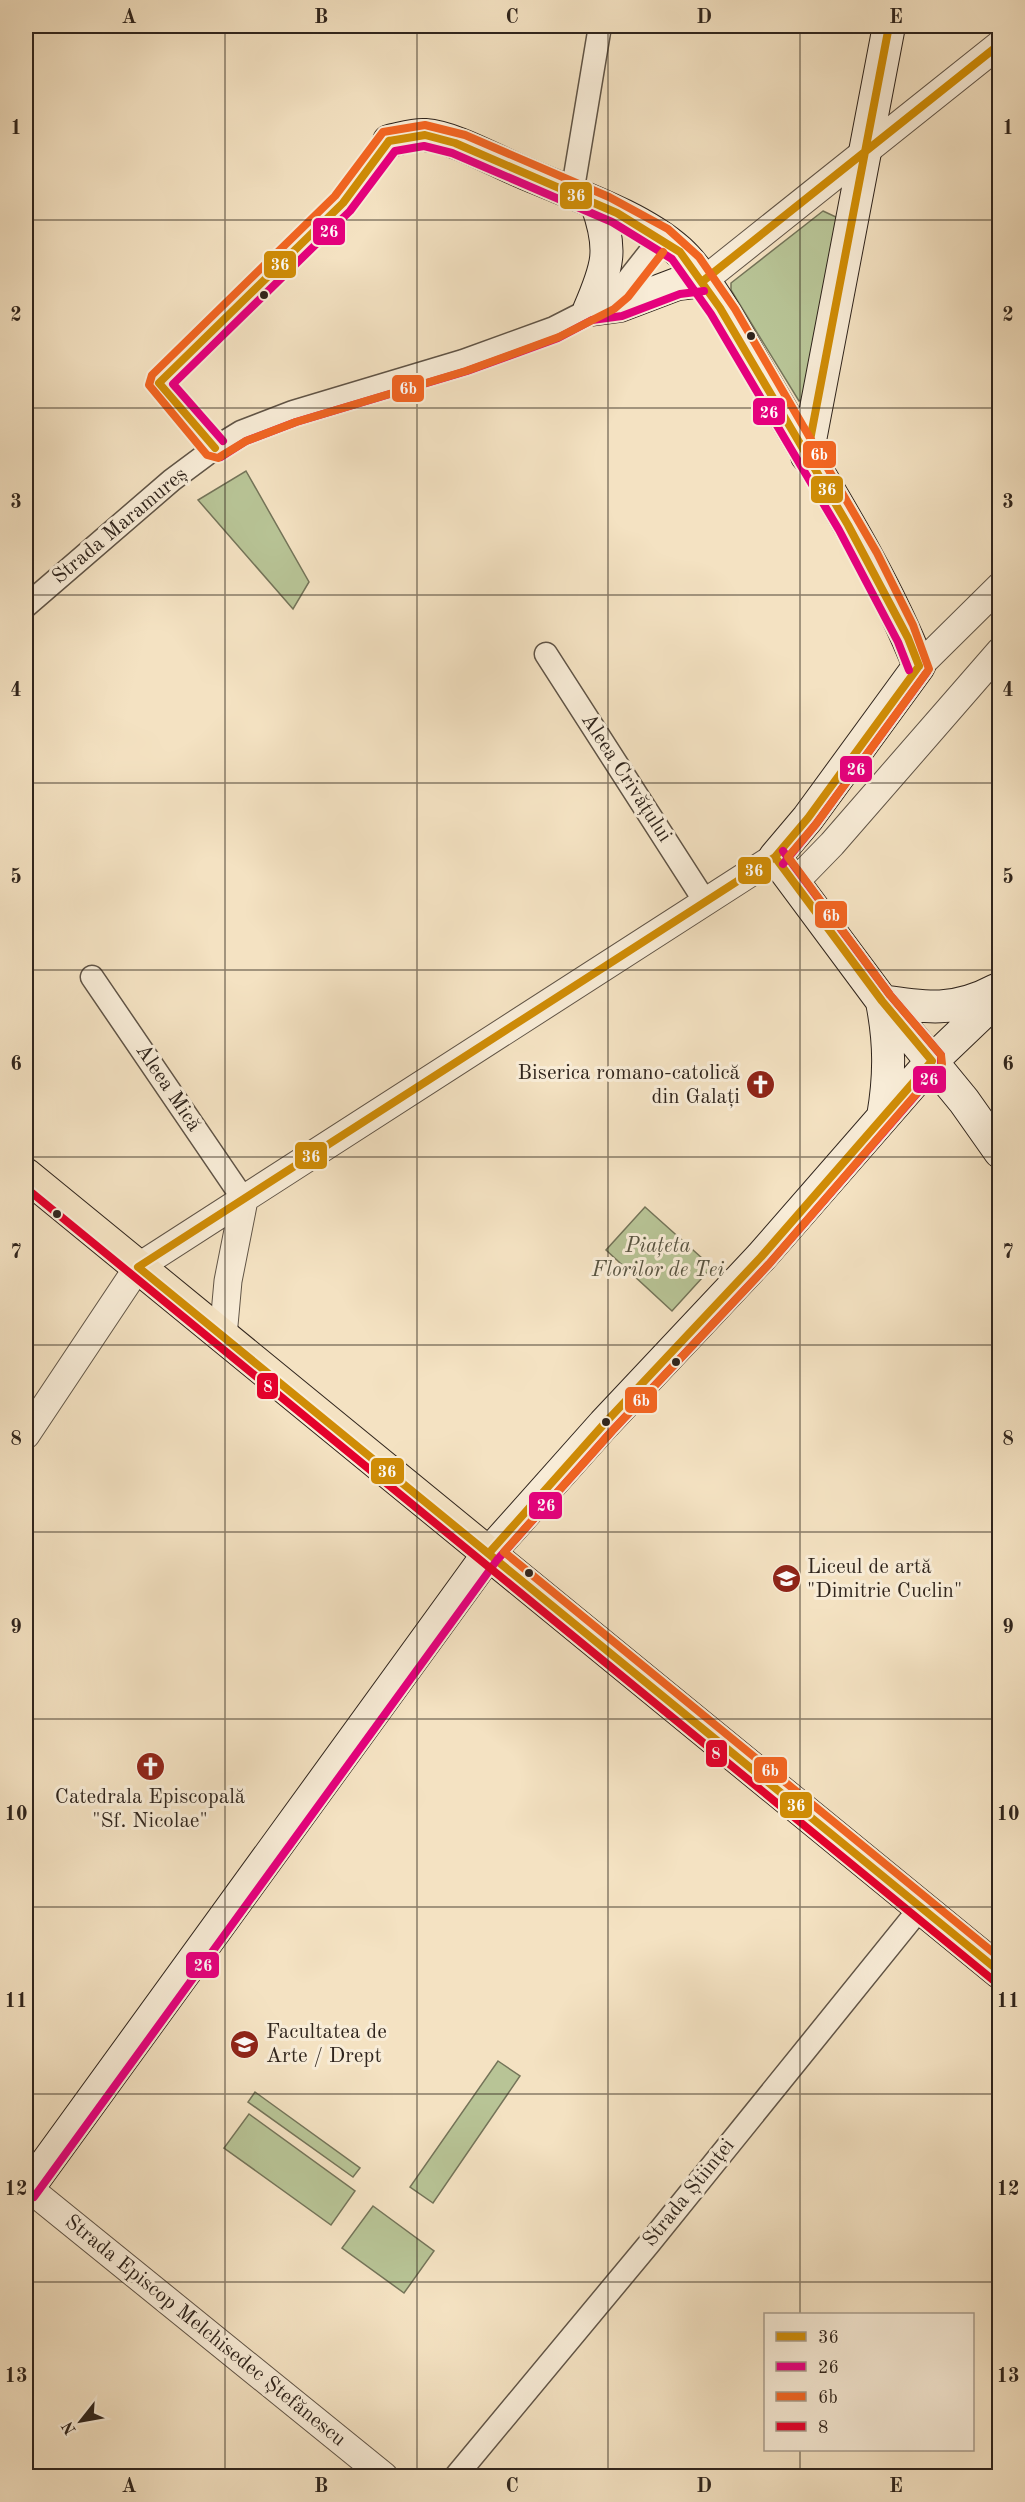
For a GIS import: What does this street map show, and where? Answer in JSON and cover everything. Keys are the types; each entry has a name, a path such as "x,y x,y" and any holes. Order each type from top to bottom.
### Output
{"main road":[{"path":"807,456 889,26"},
{"path":"389,141 425,135 455,143 585,200 661,238 680,252 703,281 807,456 889,602 919,666 808,818 775,857 882,1001 932,1060 999,1152"},
{"path":"585,200 608,247 601,283 589,309"},
{"path":"589,309 619,306 677,284 703,281"},
{"path":"882,1001 920,1007 947,1007 975,1001 999,988"},
{"path":"26,2188 489,1553 604,1424 761,1257 932,1060 999,996"},
{"path":"882,1001 888,1035 890,1069 883,1117"},
{"path":"26,1175 999,1972"}],"street":[{"path":"585,200 600,26"},
{"path":"703,281 999,44"},
{"name":"Strada Maramureș","path":"26,606 172,480 241,432 293,412 463,361 554,328 607,301 620,290 661,238"},
{"path":"919,666 999,586"},
{"path":"794,883 832,844 999,651"},
{"name":"Aleea Crivățului","path":"546,654 706,903"},
{"path":"26,1435 138,1268 775,857"},
{"name":"Aleea Mică","path":"92,977 244,1200"},
{"path":"223,1336 228,1281 244,1200"},
{"name":"Strada Științei","path":"456,2476 648,2245 921,1907"},
{"name":"Strada Episcop Melchisedec Ștefănescu","path":"26,2188 384,2476"}],"green space":[{"path":"823,211 836,217 838,225 805,398 799,401 731,290 731,283"},
{"path":"246,471 309,582 293,609 198,500"},
{"name":"Piațeta Florilor de Tei","path":"645,1207 712,1267 672,1311 606,1250"},
{"path":"498,2061 520,2076 433,2203 410,2187"},
{"path":"255,2092 360,2168 353,2177 248,2102"},
{"path":"249,2114 355,2191 331,2225 224,2148"},
{"path":"373,2206 434,2251 404,2293 342,2248"}],"transit line":[{"name":"36","path":"807,456 889,26"},
{"name":"36","path":"703,281 1000,44"},
{"name":"6b","path":"663,252 628,297 614,309 559,337 466,371 296,422 246,441 218,458 207,455 149,385 152,375 335,196 383,132 425,125 465,135 609,197 668,229 699,257 735,309 877,553 913,625 929,669 816,824 788,857 890,995 941,1055 942,1064 769,1264 612,1431 504,1552 1000,1958"},
{"name":"36","path":"389,141 425,135 455,143 617,213 680,252 720,308 848,525 908,638 919,666"},
{"name":"36","path":"215,448 159,383 343,203 389,141"},
{"name":"26","path":"223,441 173,384 350,211 395,151 424,146 452,153 612,222 672,259 711,314 839,530 898,642 909,670"},
{"name":"26","path":"221,457 246,441 296,422 467,371 558,338 592,320 622,316 680,294 704,291"},
{"name":"36","path":"919,666 808,818 775,857 138,1267 1000,1972"},
{"name":"26","path":"783,864 816,824 927,672"},
{"name":"26","path":"34,2197 497,1560 612,1431 769,1264 941,1066 941,1055 890,995 783,851"},
{"name":"36","path":"489,1553 604,1424 761,1257 932,1061 882,1001 775,857"},
{"name":"8","path":"26,1188 993,1980"}],"place":[{"name":"Biserica romano-catolică din Galați","path":"761,1085"},
{"name":"Liceul de artă \"Dimitrie Cuclin\"","path":"786,1579"},
{"name":"Catedrala Episcopală \"Sf. Nicolae\"","path":"150,1766"},
{"name":"Facultatea de Arte / Drept","path":"245,2044"}]}
